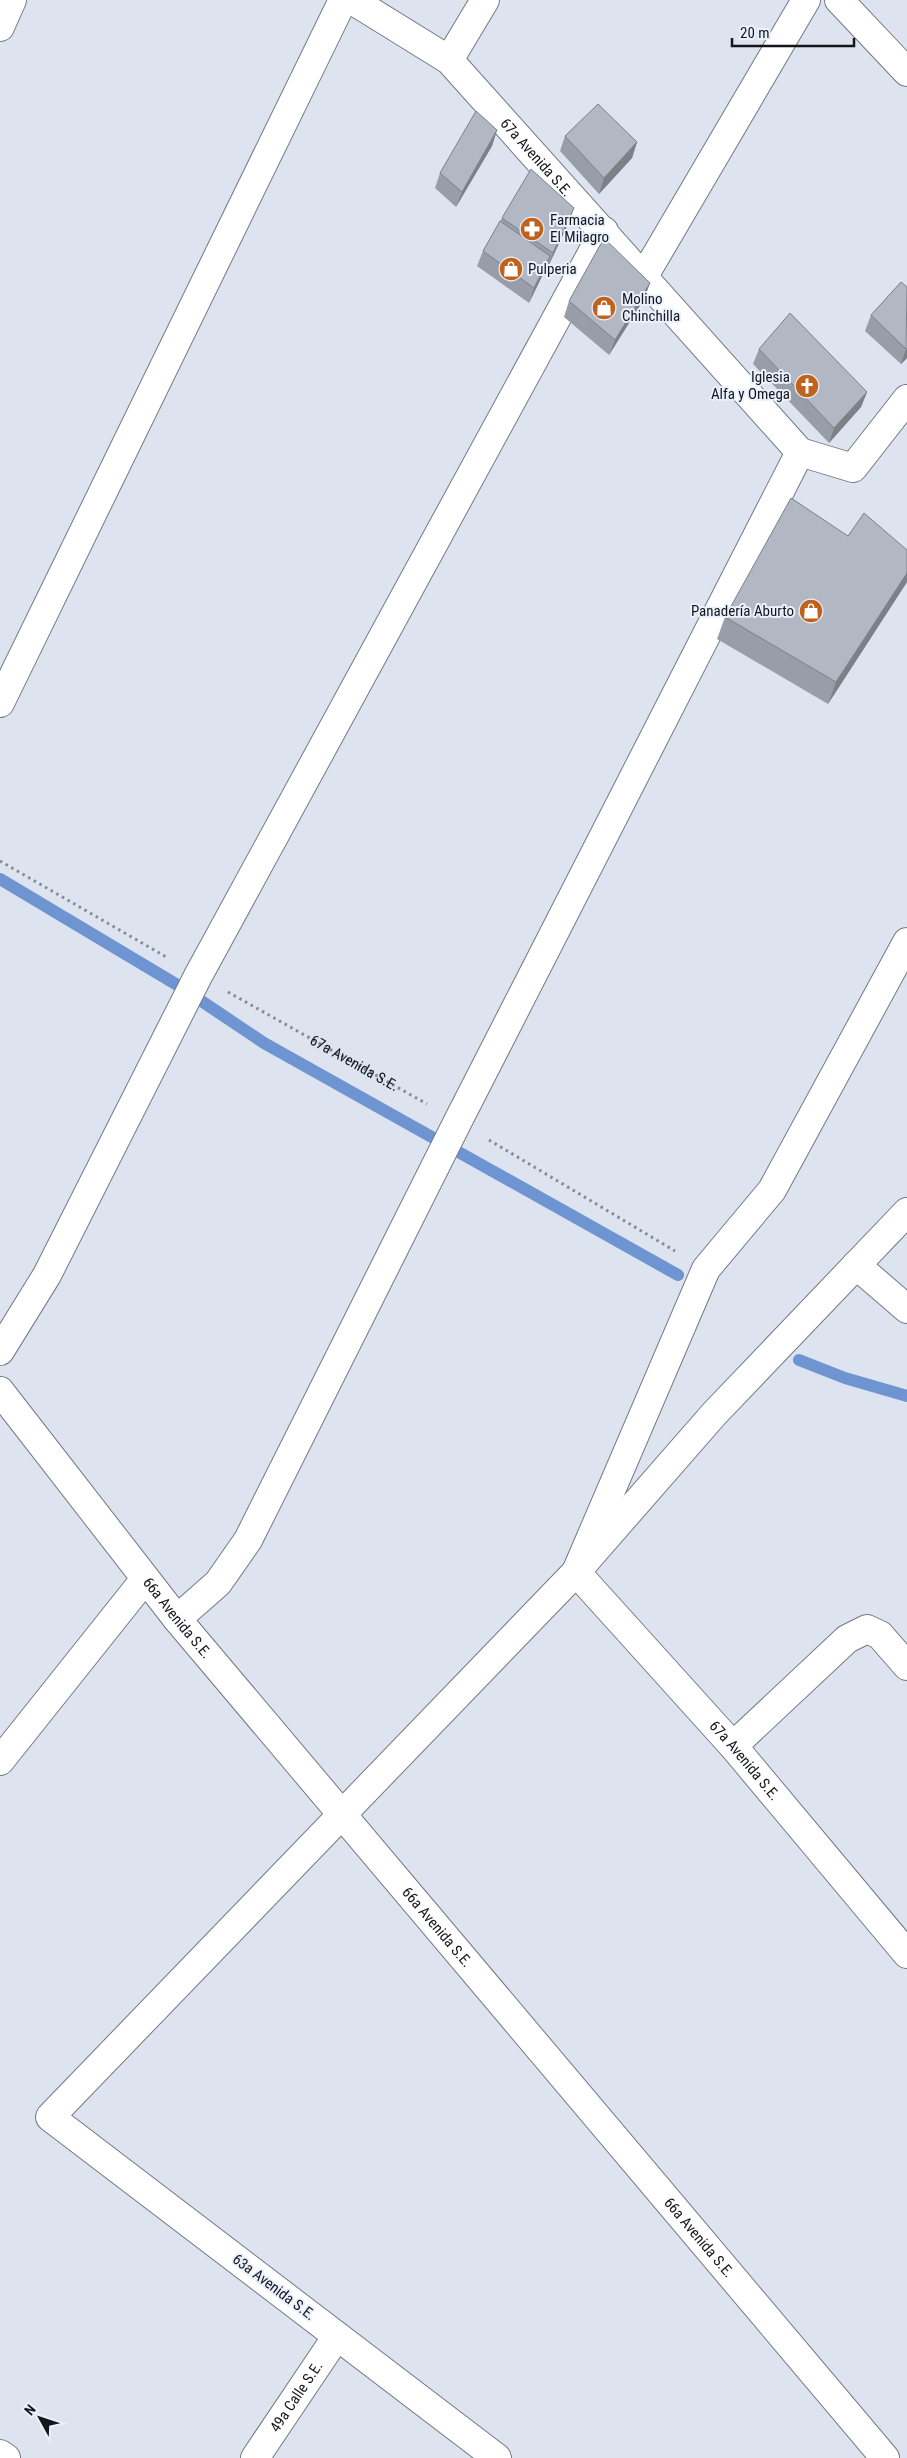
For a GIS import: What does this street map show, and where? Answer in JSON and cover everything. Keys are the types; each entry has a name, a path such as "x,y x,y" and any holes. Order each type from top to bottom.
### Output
{"street":[{"path":"0,27 12,0"},
{"path":"0,704 343,0"},
{"name":"67a Avenida S.E.","path":"352,0 449,60 800,452"},
{"path":"449,60 485,0"},
{"path":"644,276 806,0"},
{"path":"839,0 907,72"},
{"path":"0,1350 47,1275 198,976 604,231"},
{"path":"177,1619 218,1583 248,1540 458,1121 800,452 853,468 907,399"},
{"path":"576,1572 706,1269 772,1190 907,942"},
{"path":"341,1813 576,1572 714,1414 907,1212"},
{"path":"856,1265 907,1309"},
{"name":"66a Avenida S.E.","path":"0,1391 177,1619 885,2458"},
{"name":"67a Avenida S.E.","path":"576,1572 733,1746 907,1954"},
{"path":"0,1761 146,1579"},
{"path":"733,1746 847,1639 867,1629 880,1635 907,1666"},
{"name":"63a Avenida S.E.","path":"341,1813 50,2117 497,2458"},
{"name":"49a Calle S.E.","path":"255,2458 337,2336"},
{"path":"0,2454 6,2458"}],"path":[{"name":"67a Avenida S.E.","path":"0,861 198,976 458,1121 706,1269"}],"building":[{"path":"598,104 637,142 604,178 565,136"},
{"path":"476,111 497,130 462,192 440,173"},
{"name":"Farmacia El Milagro","path":"531,169 574,208 553,253 502,218"},
{"path":"500,221 550,256 534,288 483,251"},
{"name":"Molino Chinchilla","path":"604,238 650,283 615,340 569,301"},
{"path":"901,282 907,287 906,349 871,315"},
{"name":"Iglesia Alfa y Omega","path":"790,313 867,392 834,428 759,349"},
{"name":"Panadería Aburto","path":"791,498 848,536 864,513 907,550 907,573 836,682 725,617"}],"waterway":[{"path":"0,879 179,986 264,1043 678,1275"},
{"path":"799,1360 845,1378 907,1396"}],"place":[{"name":"Farmacia El Milagro","path":"532,229"},
{"name":"Pulperia","path":"511,269"},
{"name":"Molino Chinchilla","path":"604,308"},
{"name":"Iglesia Alfa y Omega","path":"807,386"},
{"name":"Panadería Aburto","path":"811,611"}]}
